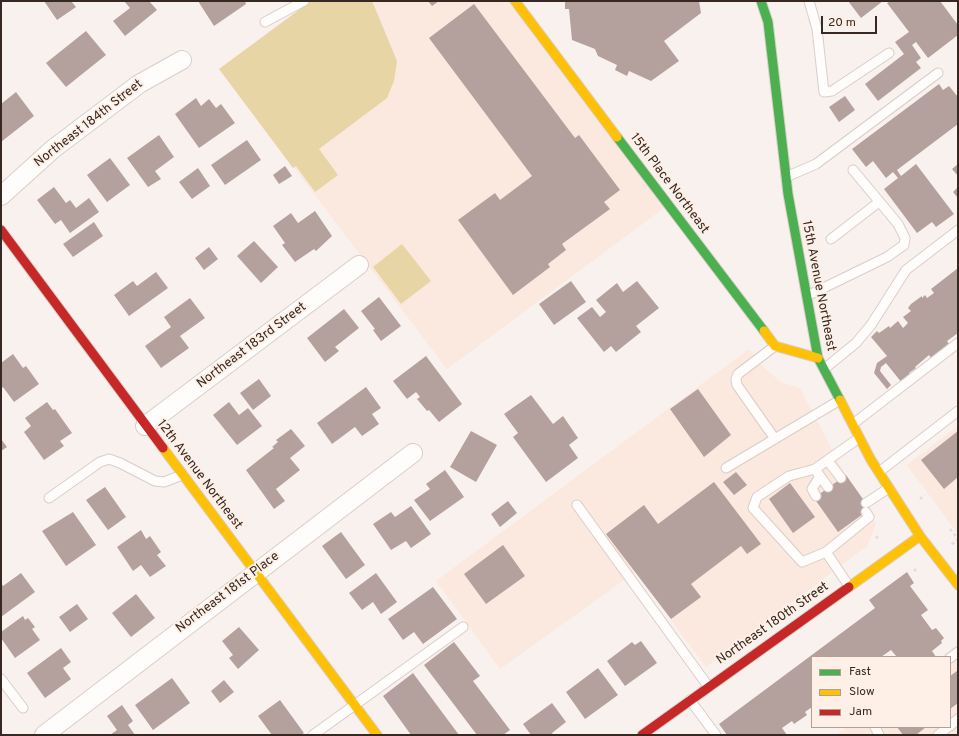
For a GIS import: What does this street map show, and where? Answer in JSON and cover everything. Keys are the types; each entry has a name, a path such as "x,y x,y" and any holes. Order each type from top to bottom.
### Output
{"street":[{"name":"15th Place Northeast","path":"515,1 775,346"},
{"name":"15th Avenue Northeast","path":"762,1 768,22 786,177 818,358 879,472 920,536 958,586"},
{"name":"Northeast 184th Street","path":"1,196 53,149 139,84 182,60"},
{"name":"12th Avenue Northeast","path":"1,230 376,735"},
{"name":"Northeast 183rd Street","path":"146,426 359,265"},
{"path":"775,346 818,358"},
{"name":"Northeast 181st Place","path":"43,735 413,453"},
{"name":"Northeast 180th Street","path":"642,735 708,686 920,536"}],"lane":[{"path":"265,22 304,1"},
{"path":"809,1 817,29 824,92 832,91 889,53"},
{"path":"786,177 816,164 938,73"},
{"path":"807,296 887,257 904,245 905,238 898,224 853,170"},
{"path":"831,239 879,202"},
{"path":"824,369 856,343 871,324 906,270 958,230"},
{"path":"853,424 958,343"},
{"path":"775,346 738,374 736,379 737,385 775,439"},
{"path":"726,468 840,400"},
{"path":"879,472 958,411"},
{"path":"816,496 812,488 818,473 828,461 860,438"},
{"path":"50,498 100,462 109,460 120,462 155,481 164,482 182,475"},
{"path":"828,461 841,478"},
{"path":"818,473 828,487"},
{"path":"818,473 789,476 757,497 752,508 802,562 826,552 855,524 869,517 866,507 889,488"},
{"path":"577,505 708,686"},
{"path":"826,552 849,586"},
{"path":"948,572 958,565"},
{"path":"313,735 463,628"},
{"path":"1,680 23,708"},
{"path":"690,700 716,735"},
{"path":"938,735 947,728"}],"path":[{"path":"950,529 958,539 950,545"},
{"path":"876,536 879,541"},
{"path":"914,571 917,568"}],"shaded area":[{"path":"311,1 515,1 668,205 447,369 219,69"},
{"path":"311,1 372,1 397,61 394,81 387,98 319,149 338,175 315,192 296,166 293,168 219,69"},
{"path":"402,244 431,281 401,304 373,267"},
{"path":"749,349 765,369 781,382 800,388 840,465 876,524 867,546 706,667 635,572 500,669 436,581"},
{"path":"958,426 958,534 907,465"},
{"path":"958,644 958,735 836,735 846,728 951,728 951,656 942,656"}],"building":[{"path":"44,1 71,1 76,7 57,20"},
{"path":"124,1 149,1 157,10 125,36 113,21 130,8"},
{"path":"198,1 245,1 246,4 214,26"},
{"path":"428,1 439,1 432,6"},
{"path":"565,1 699,1 701,13 664,41 679,61 651,81 629,71 627,76 615,70 617,65 598,56 595,49 572,40 569,9 565,9"},
{"path":"848,1 883,1 861,18"},
{"path":"890,1 940,1 958,25 958,35 928,58 916,42 912,45 921,58 916,62 921,68 878,101 865,84 904,54 895,42 909,32 887,3"},
{"path":"474,4 575,138 579,135 620,190 604,202 610,209 562,244 566,250 548,264 550,267 513,295 458,220 495,193 500,200 532,176 429,38"},
{"path":"86,31 106,55 66,87 46,63"},
{"path":"939,84 943,90 949,86 958,97 958,124 897,170 901,176 916,164 954,214 936,227 932,222 917,233 884,189 898,178 893,172 886,178 873,161 866,167 852,149"},
{"path":"16,92 34,116 1,142 1,104"},
{"path":"845,96 855,110 839,122 829,107"},
{"path":"196,98 201,106 209,99 216,108 221,104 235,123 199,148 175,114"},
{"path":"159,135 174,157 155,171 161,179 148,187 127,158"},
{"path":"247,140 261,160 225,185 211,165"},
{"path":"110,158 130,185 107,202 87,175"},
{"path":"958,164 958,176 952,169"},
{"path":"285,166 292,176 279,184 273,175"},
{"path":"198,168 210,186 192,199 179,182"},
{"path":"54,187 66,203 70,200 76,208 89,198 99,212 70,233 61,220 55,224 37,200"},
{"path":"958,187 958,198 953,192"},
{"path":"315,211 332,236 316,251 314,249 295,262 282,245 285,243 273,226 291,213 298,223"},
{"path":"94,222 103,236 73,257 63,244"},
{"path":"254,241 278,267 261,283 237,256"},
{"path":"209,247 218,259 204,270 195,258"},
{"path":"958,268 958,333 947,341 949,344 946,346 947,348 935,357 934,355 931,358 929,355 909,373 911,375 902,383 886,363 881,367 880,371 891,385 887,389 874,373 877,363 887,356 871,337 877,331 879,333 889,326 890,328 898,321 903,328 908,323 903,317 911,311 908,308 911,304 922,296 922,298 925,295 927,298 934,293 931,289"},
{"path":"156,272 168,288 129,316 114,295 133,281 137,286"},
{"path":"571,281 586,302 554,325 539,304"},
{"path":"637,281 659,308 636,326 641,332 616,352 611,346 604,352 577,318 592,307 600,317 606,312 596,300 617,283 623,292"},
{"path":"379,297 401,326 381,341 373,330 375,329 361,311"},
{"path":"190,298 205,318 180,336 189,348 161,368 145,346 171,327 164,317"},
{"path":"344,309 359,328 335,347 339,351 325,362 307,338"},
{"path":"13,354 23,368 26,366 39,384 14,402 3,387 1,389 1,363"},
{"path":"426,356 462,404 439,422 417,399 420,397 416,392 407,399 393,381"},
{"path":"259,379 271,396 253,410 240,393"},
{"path":"366,387 381,408 372,414 379,424 362,436 355,427 332,444 317,423"},
{"path":"698,389 731,435 704,457 670,409"},
{"path":"531,395 553,424 563,416 578,438 569,445 578,458 546,482 513,437 518,433 504,414"},
{"path":"47,402 53,410 55,409 72,433 60,441 64,446 44,460 24,432 31,426 25,418"},
{"path":"229,402 239,415 248,408 262,426 237,445 213,415"},
{"path":"291,429 305,446 290,458 300,470 276,489 285,501 274,509 246,470 274,448 272,447 278,442 276,440"},
{"path":"471,431 497,445 476,482 450,467"},
{"path":"958,431 958,477 944,489 921,460"},
{"path":"1,439 7,447 1,451"},
{"path":"445,470 464,497 430,521 414,500 430,489 426,484"},
{"path":"736,472 747,485 734,495 723,482"},
{"path":"846,475 870,509 838,532 814,498"},
{"path":"714,482 761,544 747,554 741,546 691,584 701,597 671,619 606,534 644,505 658,524"},
{"path":"790,483 815,517 793,533 769,499"},
{"path":"105,487 126,517 108,530 86,500"},
{"path":"508,501 517,513 500,527 491,514"},
{"path":"411,506 431,534 411,548 406,541 391,550 373,524 391,512 395,517"},
{"path":"73,512 96,545 66,566 42,531"},
{"path":"141,530 146,539 150,536 161,552 157,555 166,566 150,577 141,565 133,571 117,547"},
{"path":"341,532 365,565 346,579 322,546"},
{"path":"503,545 525,576 486,604 464,574"},
{"path":"907,572 914,583 910,586 928,610 921,615 932,630 936,628 944,638 941,641 942,643 932,651 935,656 896,656 891,650 882,656 811,656 811,708 805,712 807,715 794,724 792,721 782,728 787,735 727,735 719,724 875,608 869,600"},
{"path":"21,573 35,592 1,617 1,583 3,586"},
{"path":"376,573 397,602 381,614 373,602 362,610 349,593"},
{"path":"433,587 457,619 423,644 414,632 403,640 388,619"},
{"path":"136,594 155,618 131,637 112,613"},
{"path":"77,604 88,619 70,632 59,617"},
{"path":"23,616 25,620 28,618 35,627 32,629 40,640 15,658 1,638 1,632"},
{"path":"239,627 259,650 238,669 229,658 233,655 222,641"},
{"path":"641,641 657,663 625,686 607,661 632,642 635,645"},
{"path":"454,642 480,676 473,681 510,730 503,735 477,735 424,665"},
{"path":"61,648 71,662 63,668 71,679 45,698 27,673"},
{"path":"598,668 618,695 585,719 566,692"},
{"path":"957,671 958,703 951,708 951,675"},
{"path":"413,673 459,735 411,735 383,696"},
{"path":"172,678 190,703 153,730 135,705"},
{"path":"224,680 234,692 220,703 211,691"},
{"path":"280,700 304,733 301,735 272,735 258,716"},
{"path":"552,703 566,722 552,733 553,735 531,735 523,724"},
{"path":"122,705 133,721 128,725 135,735 110,735 117,730 107,716"},
{"path":"898,728 925,728 916,735 903,735"}],"traffic: fast":[{"path":"761,1 768,22 788,194 818,358 840,400"},
{"path":"617,137 764,331"}],"traffic: slow":[{"path":"515,1 617,137"},
{"path":"764,331 775,346 818,358"},
{"path":"840,400 871,460 920,536 958,585"},
{"path":"163,448 377,735"},
{"path":"849,587 920,536"}],"traffic: jam":[{"path":"1,230 163,448"},
{"path":"642,735 849,587"}]}
